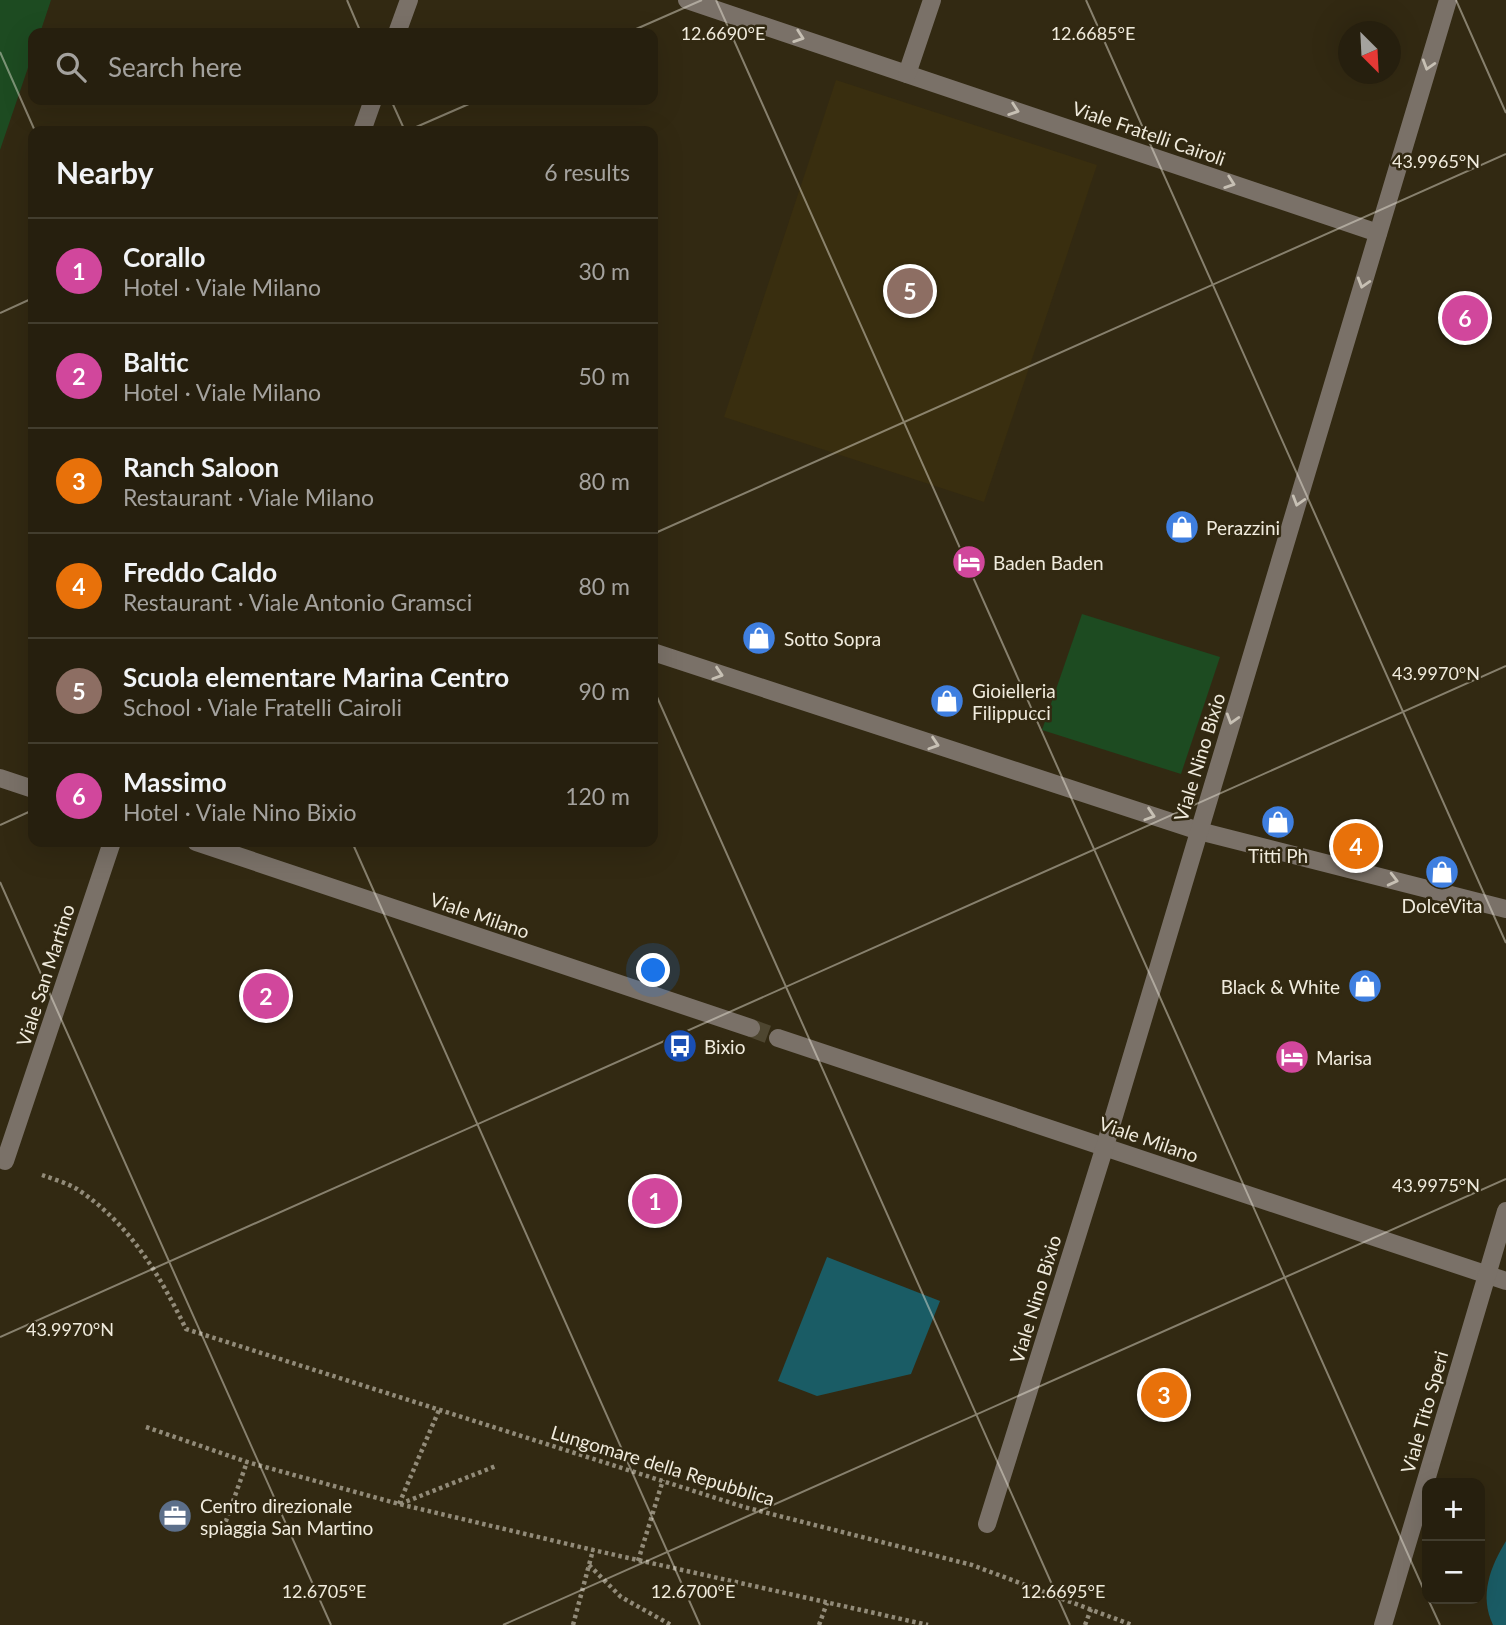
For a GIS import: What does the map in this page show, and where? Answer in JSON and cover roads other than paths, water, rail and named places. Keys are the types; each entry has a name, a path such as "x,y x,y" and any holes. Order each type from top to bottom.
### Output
{"street":[{"path":"399,28 409,0"},
{"name":"Viale Fratelli Cairoli","path":"687,0 1378,233"},
{"path":"907,74 932,0"},
{"name":"Viale Nino Bixio","path":"987,1524 1105,1146 1448,0"},
{"path":"364,126 371,105"},
{"path":"658,654 1199,831 1506,909"},
{"path":"0,778 28,787"},
{"name":"Viale San Martino","path":"5,1161 109,847"},
{"name":"Viale Milano","path":"210,847 751,1028"},
{"name":"Viale Milano","path":"778,1038 1506,1281"},
{"name":"Viale Tito Speri","path":"1383,1625 1506,1211"}],"water":[{"path":"827,1257 940,1301 911,1374 817,1396 778,1381"},
{"path":"1506,1541 1506,1625 1493,1625 1487,1603 1488,1582"}],"tunnel":[{"path":"751,1028 778,1038"}],"place":[{"name":"Scuola elementare Marina Centro","path":"910,291"},
{"name":"Massimo","path":"1465,318"},
{"name":"Perazzini","path":"1182,527"},
{"name":"Baden Baden","path":"969,562"},
{"name":"Sotto Sopra","path":"759,638"},
{"name":"Gioielleria Filippucci","path":"947,701"},
{"name":"Titti Ph","path":"1278,822"},
{"name":"Freddo Caldo","path":"1356,846"},
{"name":"DolceVita","path":"1442,872"},
{"name":"Black & White","path":"1365,986"},
{"name":"Baltic","path":"266,996"},
{"name":"Bixio","path":"680,1046"},
{"name":"Marisa","path":"1292,1057"},
{"name":"Corallo","path":"655,1201"},
{"name":"Ranch Saloon","path":"1164,1395"},
{"name":"Centro direzionale spiaggia San Martino","path":"175,1516"}]}
